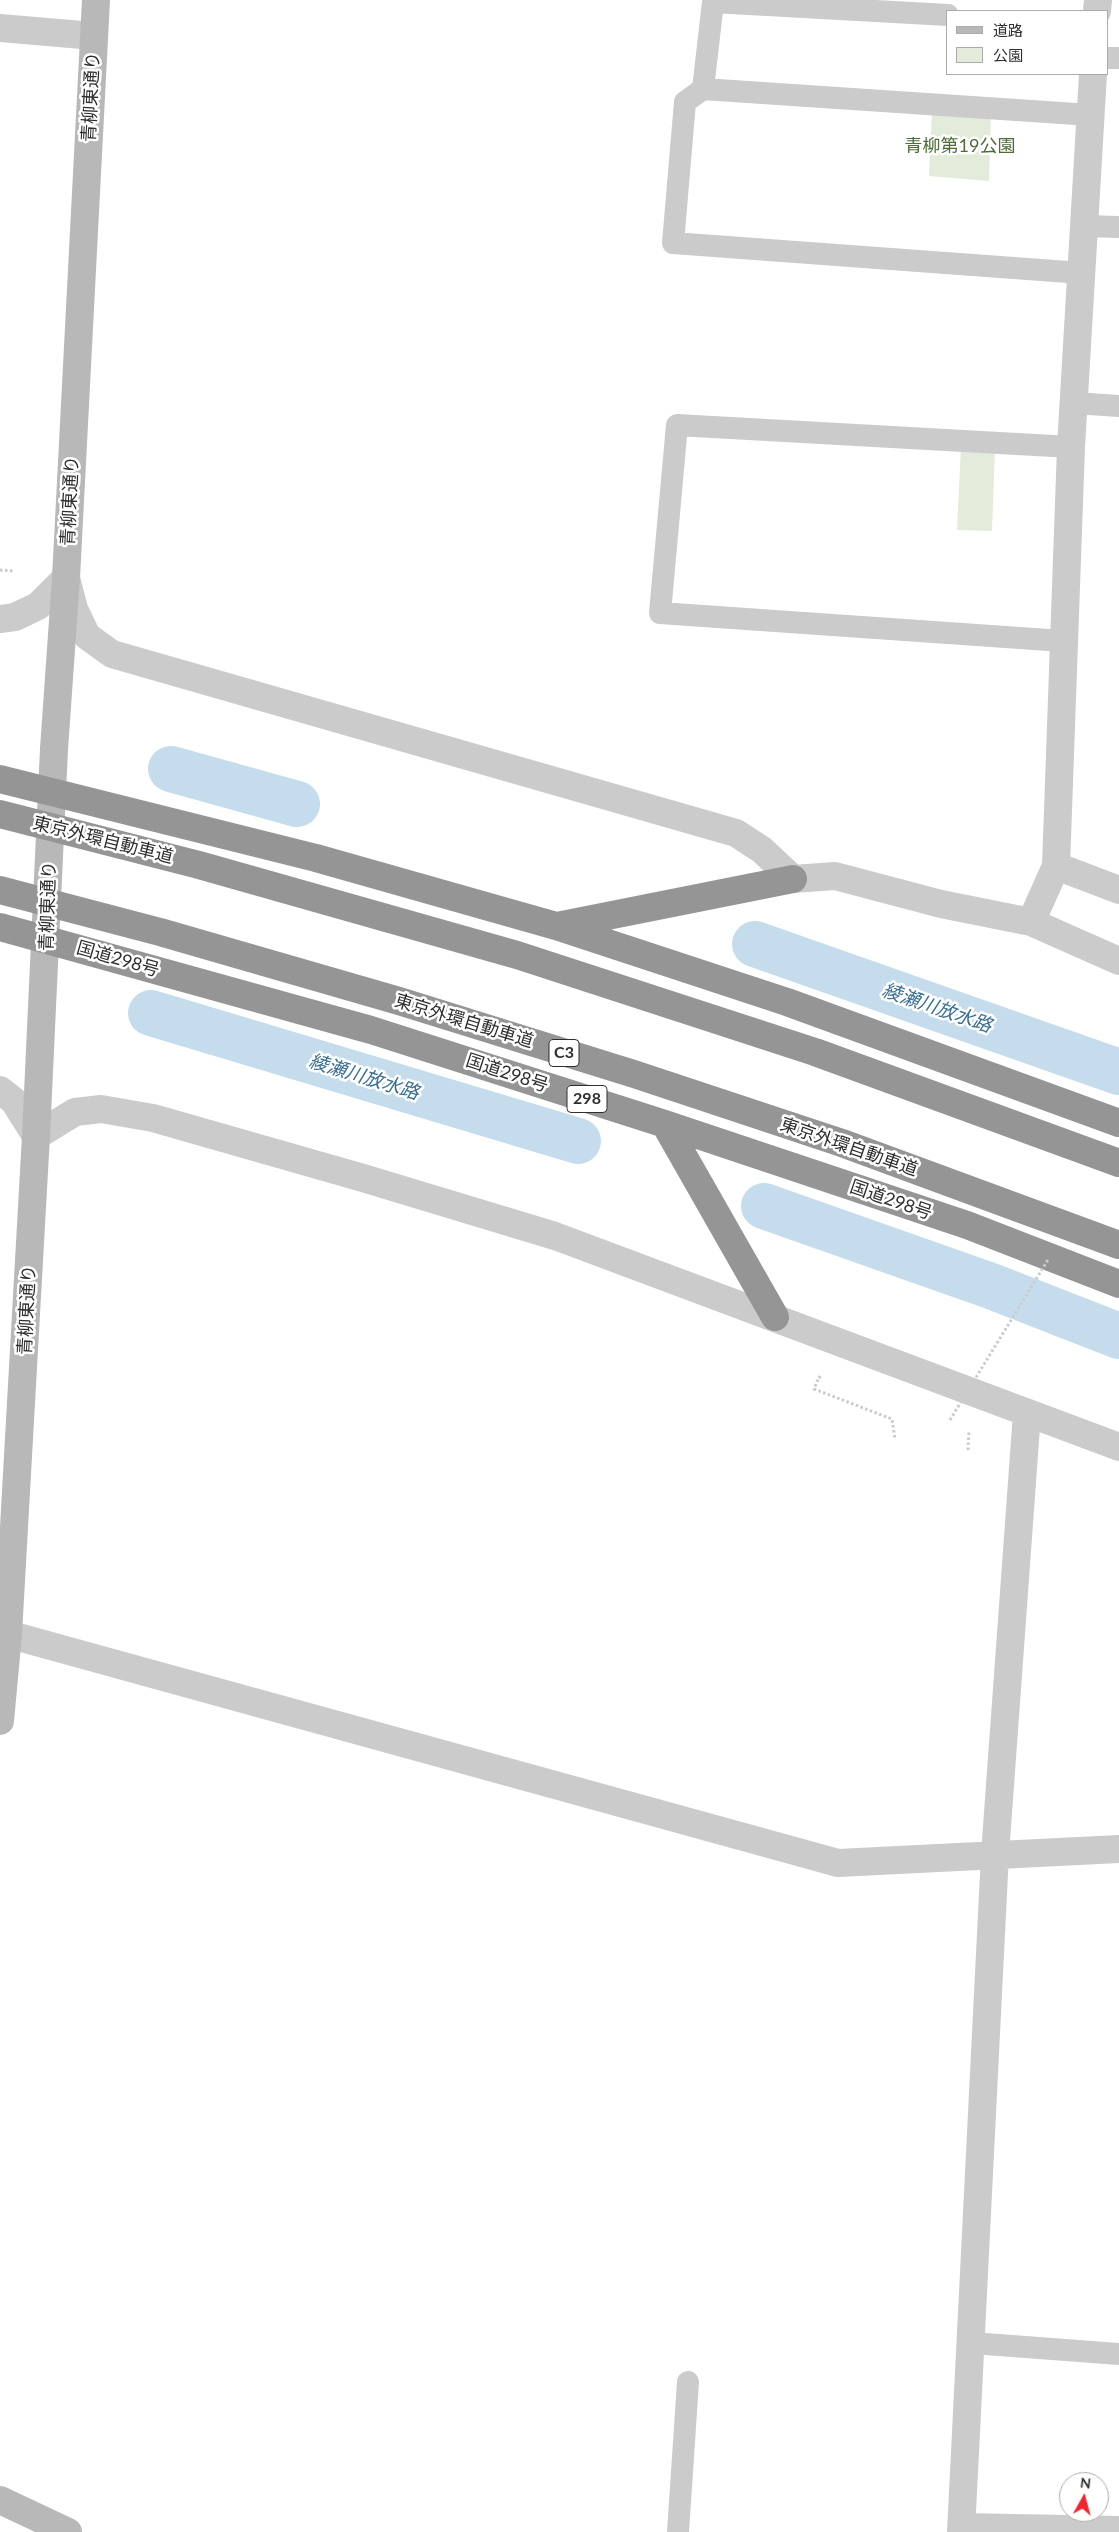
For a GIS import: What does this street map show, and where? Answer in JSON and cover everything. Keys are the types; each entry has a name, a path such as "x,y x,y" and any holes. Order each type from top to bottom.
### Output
{"highway":[{"path":"0,779 316,858 556,926 787,1002 1119,1123"},
{"name":"東京外環自動車道","path":"0,814 199,865 517,956 815,1052 1119,1164"},
{"path":"556,926 793,879"},
{"name":"東京外環自動車道","path":"0,890 160,932 399,1001 634,1074 842,1143 1119,1245"},
{"name":"国道298号","path":"0,927 371,1030 665,1124 966,1225 1119,1284"},
{"path":"665,1124 775,1317"}],"street":[{"name":"青柳東通り","path":"0,1721 47,939 53,792 96,0"},
{"path":"0,28 94,36"},
{"path":"1031,922 1056,866 1071,447 1093,75"},
{"path":"0,619 15,617 38,606 66,578"},
{"path":"66,578 74,609 87,636 112,654 736,833 762,850 793,879 835,876 941,904 1031,922 1119,961"},
{"path":"1056,866 1119,890"},
{"path":"0,1090 14,1101 36,1136 75,1112 101,1109 152,1118 556,1236 1119,1447"},
{"path":"962,2528 995,1854 1027,1413"},
{"path":"4,1633 838,1864 995,1854 1119,1849"},
{"path":"0,2500 68,2532"}],"lane":[{"path":"703,89 713,2 946,15"},
{"path":"1082,273 673,243 685,102 703,89 1091,115"},
{"path":"1084,226 1119,227"},
{"path":"1074,403 1119,406"},
{"path":"1063,641 660,613 677,425 1071,447"},
{"path":"972,2343 1119,2354"},
{"path":"678,2532 688,2382"},
{"path":"962,2528 1119,2527"}],"path":[{"path":"0,570 15,571"},
{"path":"950,1420 1052,1253"},
{"path":"814,1389 892,1419 895,1440"},
{"path":"968,1450 969,1426"}],"green space":[{"name":"青柳第19公園","path":"932,111 991,115 989,181 929,176"},
{"path":"961,446 995,448 992,531 957,530"}],"waterway":[{"name":"綾瀬川放水路","path":"171,769 297,804"},
{"name":"綾瀬川放水路","path":"755,944 1119,1072"},
{"name":"綾瀬川放水路","path":"151,1013 578,1141"},
{"name":"綾瀬川放水路","path":"764,1206 991,1286 1119,1336"}]}
